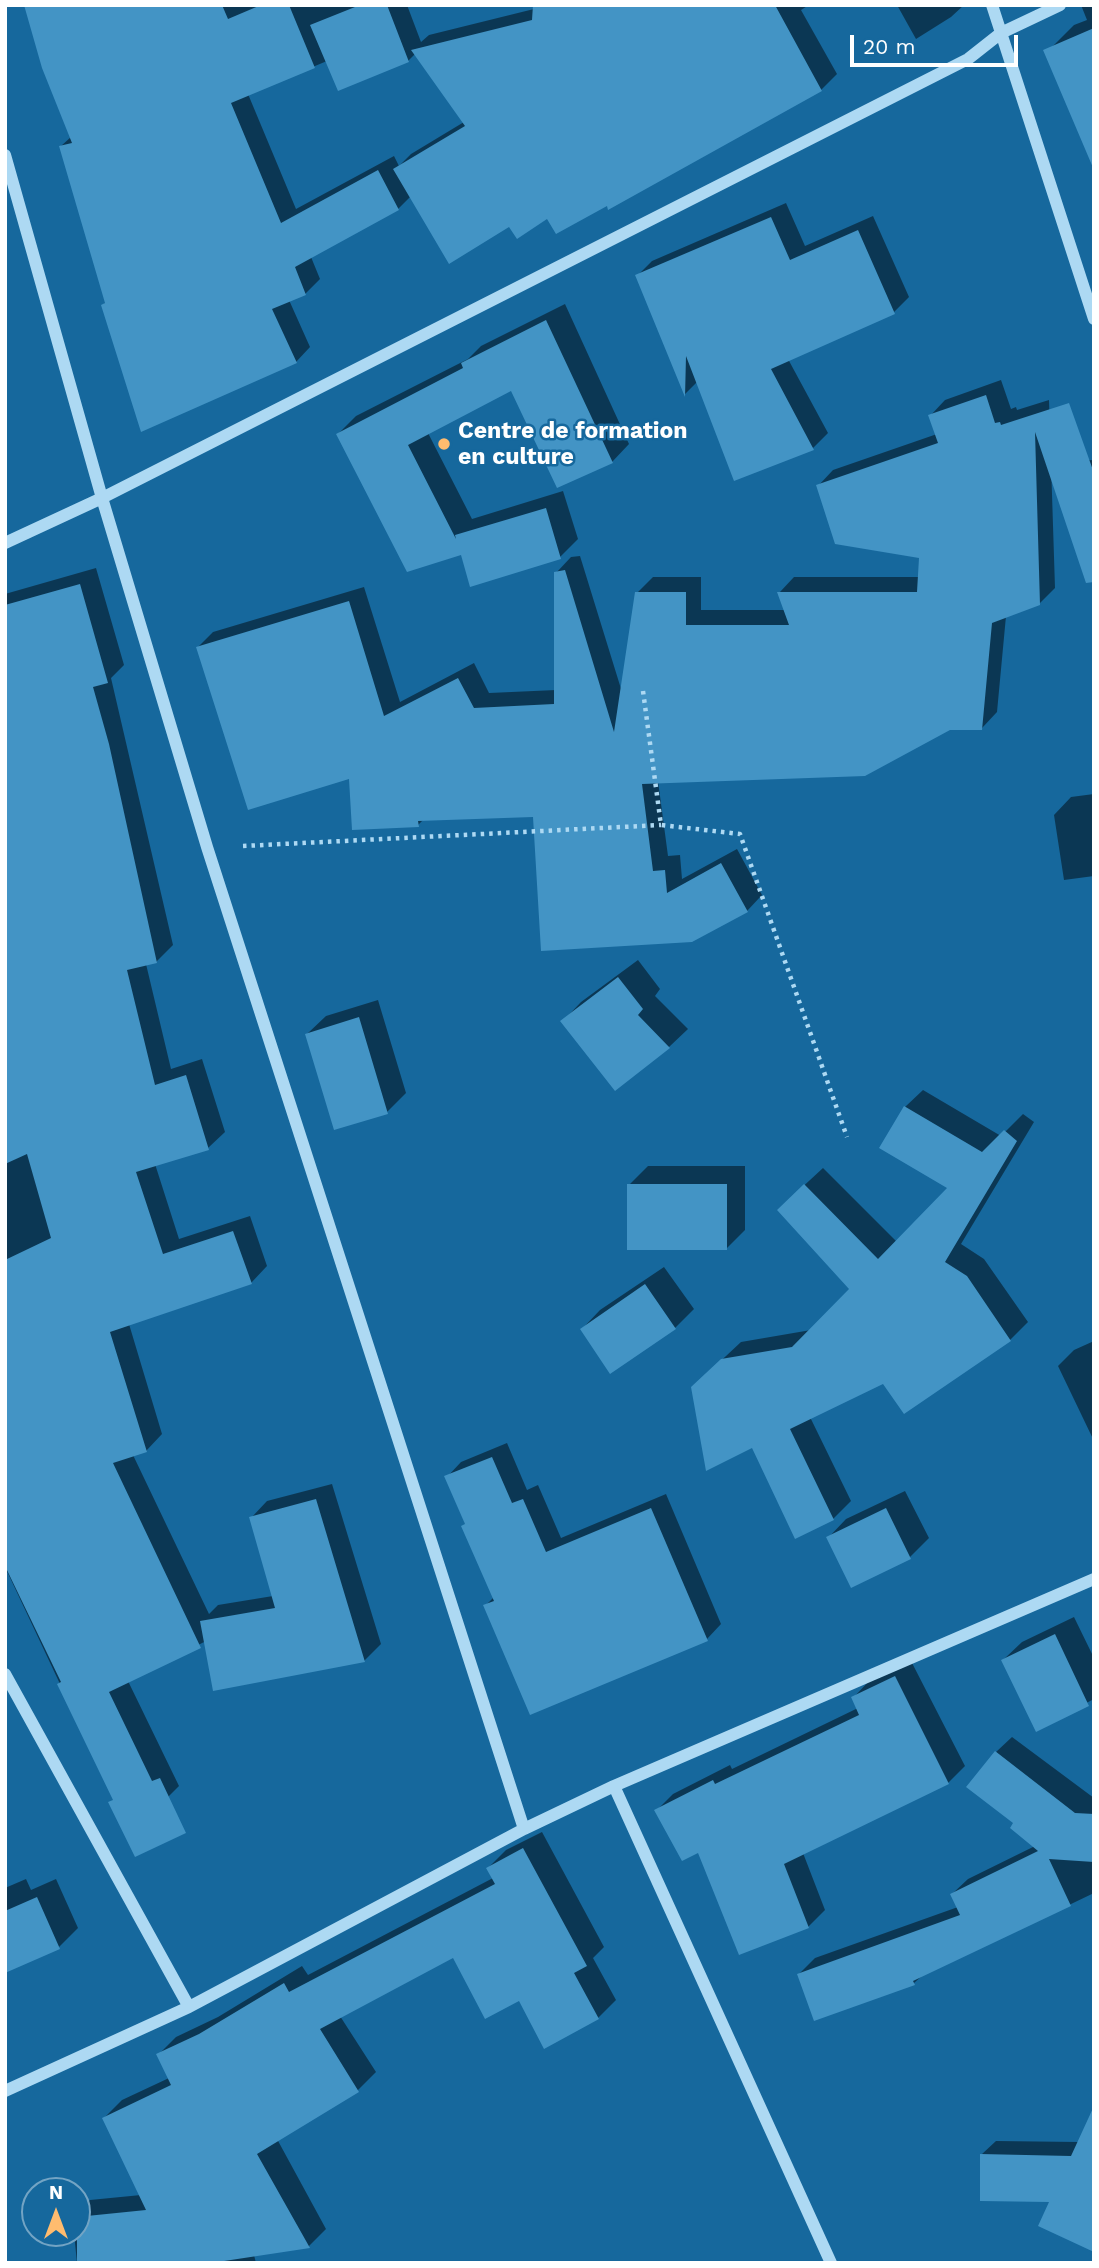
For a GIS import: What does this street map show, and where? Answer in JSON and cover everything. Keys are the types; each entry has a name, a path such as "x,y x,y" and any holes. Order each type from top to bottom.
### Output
{"street":[{"path":"992,5 1094,319"},
{"path":"5,543 102,498 968,59 1001,33 1060,5"},
{"path":"5,155 102,498 207,847 524,1829"},
{"path":"5,2091 189,2007 524,1829 614,1786 1094,1579"},
{"path":"5,1674 189,2007"},
{"path":"614,1786 831,2263"}],"path":[{"path":"643,691 661,825"},
{"path":"207,847 661,825 740,834 847,1137"}],"building":[{"path":"24,5 222,5 228,19 261,5 289,5 315,68 231,103 281,223 378,170 399,210 295,267 306,295 272,309 297,363 141,432 101,305 105,303 59,146 72,143 42,68"},
{"path":"360,5 387,5 409,62 338,91 310,25"},
{"path":"533,5 775,5 822,91 608,210 607,206 556,234 547,219 517,239 509,227 449,264 393,169 465,126 411,50 532,20"},
{"path":"1094,28 1094,170 1043,50"},
{"path":"771,217 790,260 858,230 895,314 771,369 814,450 734,481 686,356 685,397 635,275"},
{"path":"546,320 613,463 557,488 511,391 408,445 456,539 455,535 546,508 561,559 470,587 461,555 407,572 336,434 463,368 461,363"},
{"path":"986,395 995,423 1000,422 1001,425 1069,403 1094,473 1094,582 1086,583 1035,432 1040,605 992,623 982,730 950,730 865,776 642,784 653,871 665,870 667,893 721,863 748,912 692,942 541,951 533,817 418,821 419,827 352,830 349,779 248,810 196,647 349,601 384,716 458,678 474,708 554,704 554,572 565,570 614,732 635,592 686,592 686,625 789,625 777,592 917,592 919,558 835,544 816,485 938,443 928,415"},
{"path":"80,584 108,683 93,687 109,744 157,963 127,970 155,1085 186,1075 209,1150 136,1172 163,1254 233,1231 252,1284 110,1332 147,1452 113,1463 201,1648 109,1692 152,1781 160,1778 186,1833 135,1857 108,1802 113,1800 57,1684 61,1682 5,1566 5,1260 51,1238 27,1154 5,1164 5,605"},
{"path":"618,977 643,1009 638,1015 670,1048 615,1091 560,1021"},
{"path":"359,1017 388,1114 334,1130 305,1034"},
{"path":"904,1106 982,1152 1004,1130 1017,1141 945,1262 967,1276 1011,1341 904,1414 883,1384 790,1429 834,1520 795,1539 752,1448 706,1471 691,1387 721,1359 792,1347 849,1289 777,1210 804,1184 878,1259 947,1188 879,1148"},
{"path":"627,1184 727,1184 727,1250 627,1250"},
{"path":"645,1284 676,1329 610,1374 580,1329"},
{"path":"492,1457 512,1503 523,1499 546,1552 651,1508 708,1641 530,1715 483,1605 494,1601 461,1526 465,1524 444,1476"},
{"path":"316,1499 365,1662 213,1691 200,1621 275,1608 249,1517"},
{"path":"886,1508 911,1559 851,1588 826,1537"},
{"path":"1055,1634 1089,1706 1036,1732 1001,1660"},
{"path":"895,1676 949,1784 784,1864 809,1928 739,1955 698,1853 682,1861 654,1810 713,1780 715,1784 859,1715 851,1697"},
{"path":"995,1751 1075,1813 1094,1814 1094,1862 1049,1859 1071,1906 913,1981 915,1985 814,2021 797,1974 960,1915 950,1894 1038,1851 1010,1828 1013,1823 966,1787"},
{"path":"523,1848 587,1966 574,1973 599,2019 544,2049 519,2001 485,2019 453,1958 320,2029 359,2092 257,2154 310,2248 211,2263 77,2263 77,2247 91,2247 91,2216 146,2210 102,2118 171,2085 156,2054 199,2034 284,1983 289,1992 495,1884 486,1868"},
{"path":"37,1897 60,1949 5,1973 5,1911"},
{"path":"1094,2106 1094,2252 1038,2226 1049,2202 980,2201 980,2154 1071,2156"}],"place":[{"name":"Centre de formation en culture","path":"444,444"}]}
